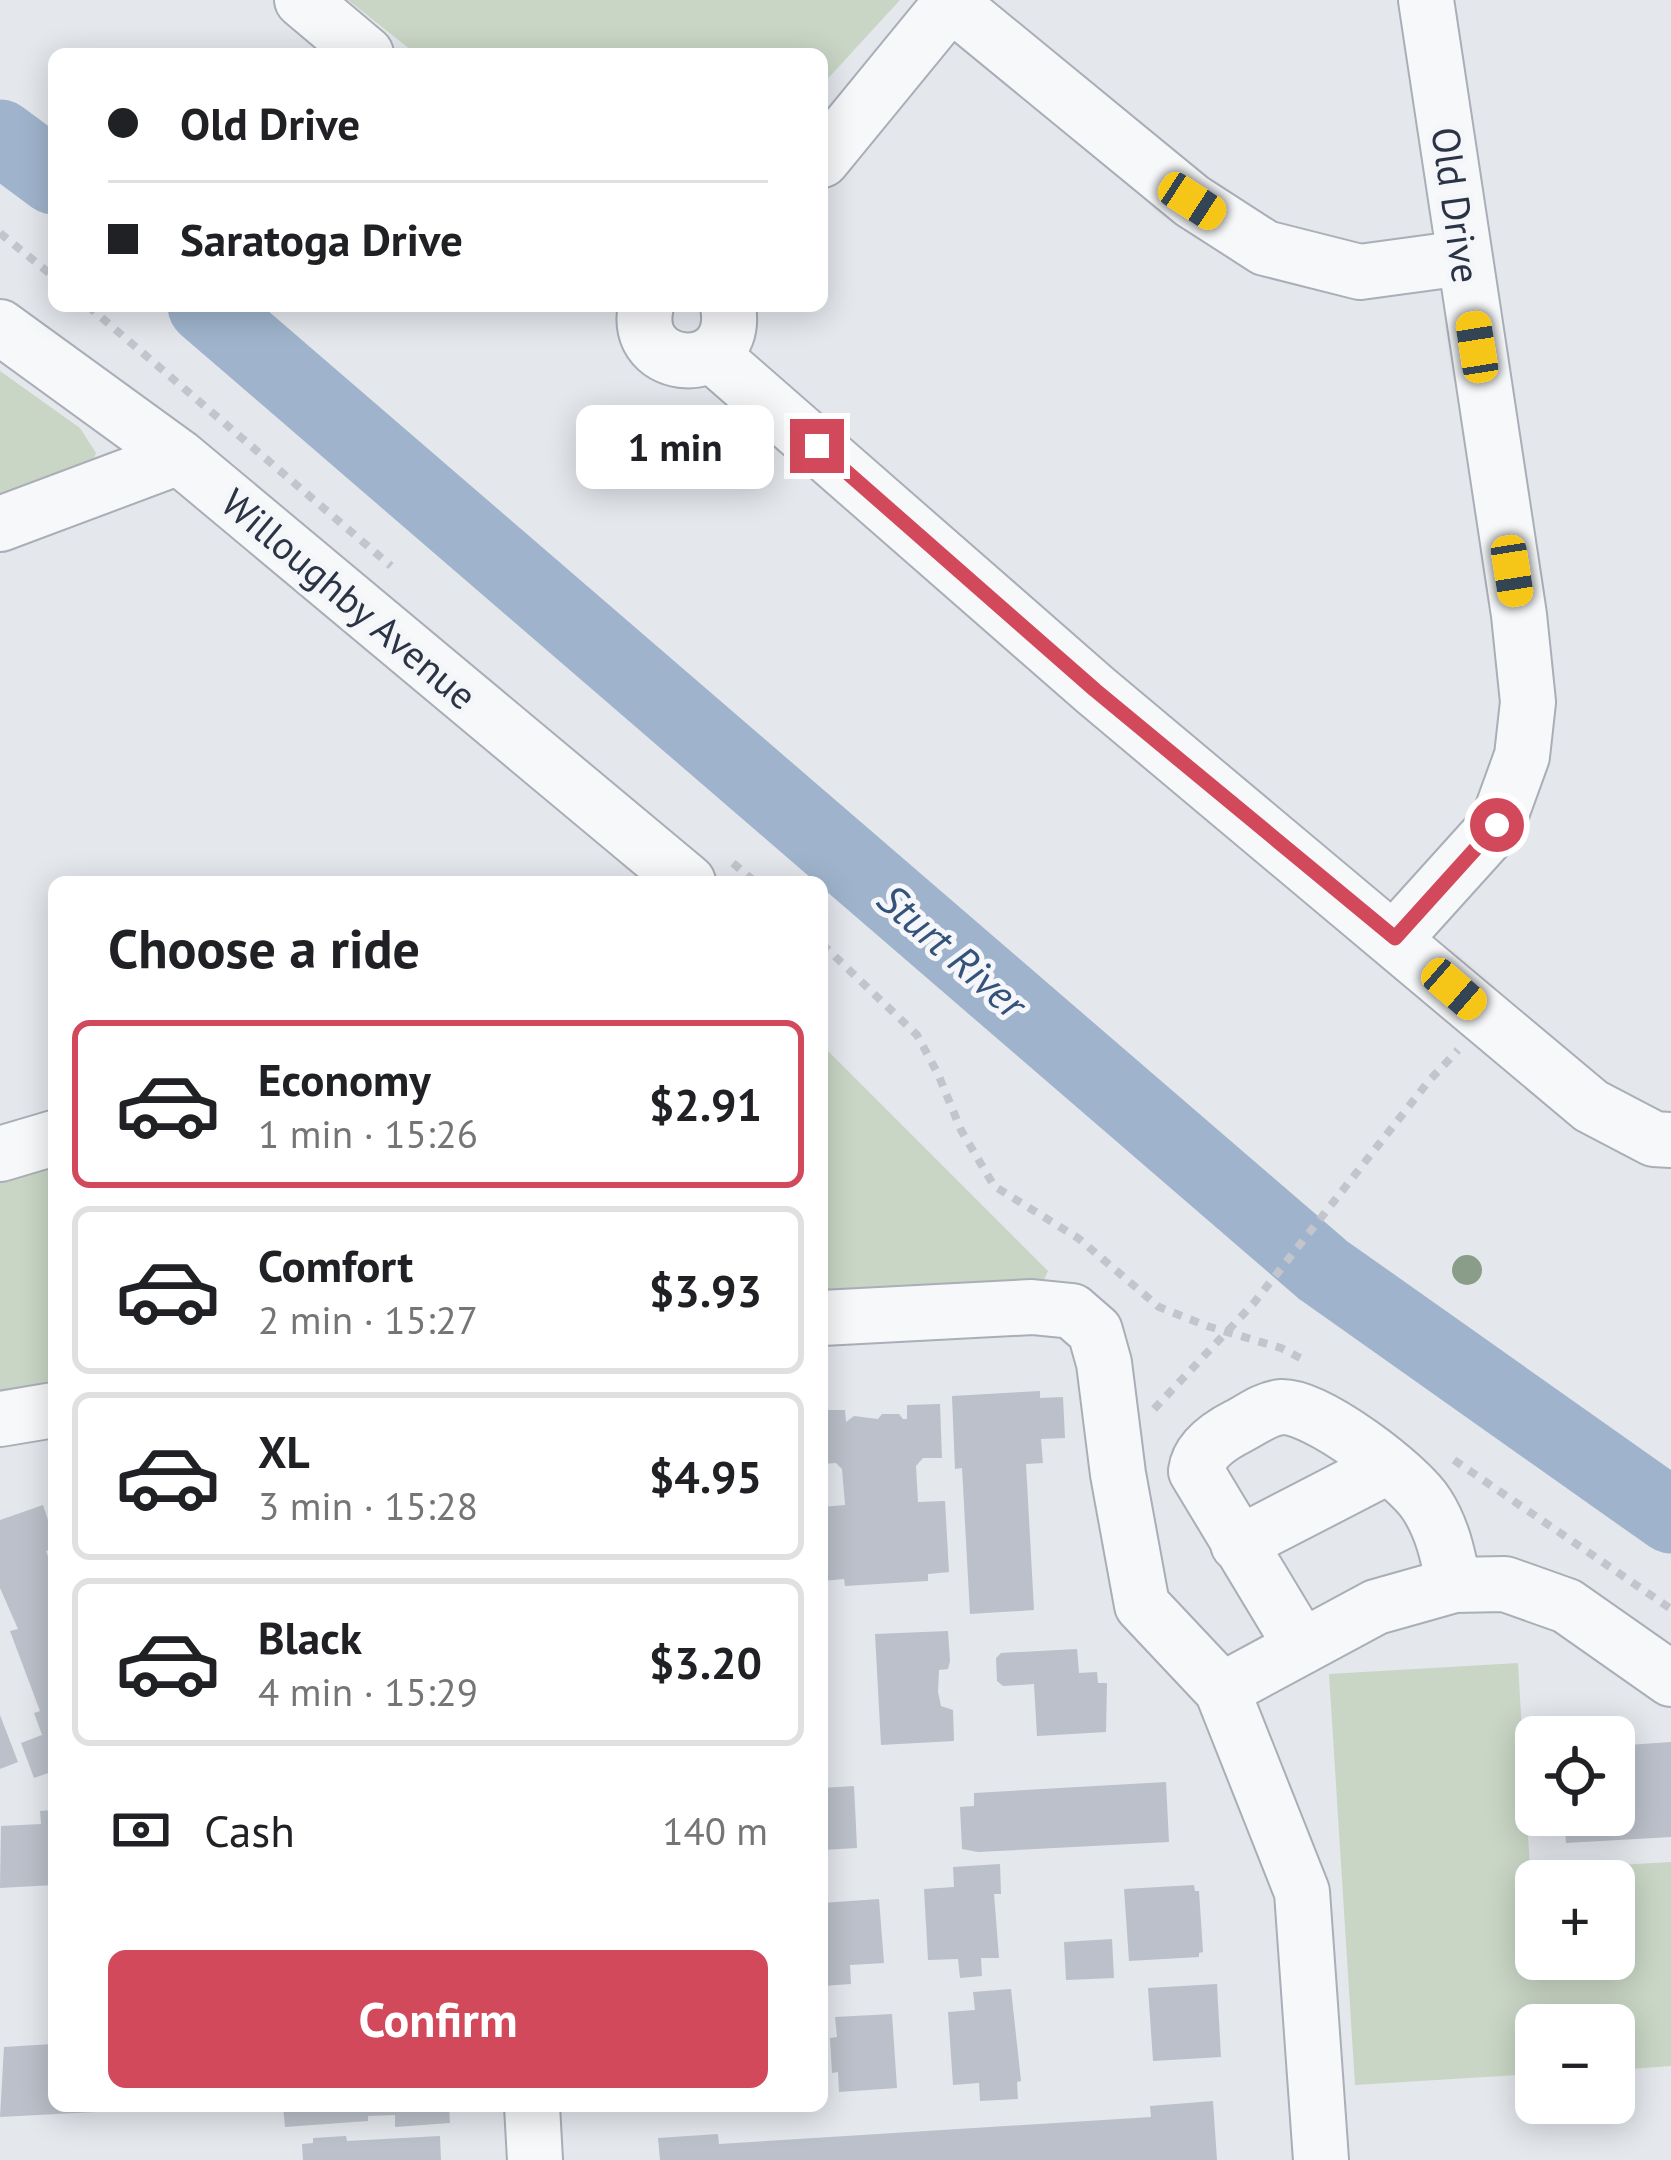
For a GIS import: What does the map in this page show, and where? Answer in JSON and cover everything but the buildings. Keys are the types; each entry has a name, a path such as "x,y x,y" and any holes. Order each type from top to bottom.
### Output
{"street":[{"path":"302,0 359,48"},
{"name":"Old Drive","path":"1395,938 1497,825 1522,757 1528,702 1519,615 1426,0"},
{"path":"828,153 952,2 1192,201 1265,248 1360,272 1463,258"},
{"path":"644,312 647,336 657,350 680,361 696,361 720,330 1095,690 1591,1106 1654,1139 1671,1140"},
{"name":"Willoughby Avenue","path":"0,327 179,458 681,876"},
{"path":"0,524 179,458"},
{"path":"0,1154 48,1140"},
{"path":"828,1318 1032,1306 1072,1311 1095,1331 1142,1605 1222,1690 1302,1892 1321,2160"},
{"path":"1303,1647 1196,1471 1198,1458 1222,1435 1272,1409 1306,1412 1415,1489 1444,1538 1454,1585"},
{"path":"0,1419 48,1411"},
{"path":"1238,1544 1387,1466"},
{"path":"1222,1690 1376,1607 1454,1585 1505,1584 1567,1606 1671,1678"},
{"path":"532,2112 536,2160"}],"path":[{"path":"0,233 48,272"},
{"path":"828,950 917,1035 961,1130 994,1186 1078,1238 1160,1306 1281,1348 1322,1369"},
{"path":"1115,1435 1163,1402 1253,1304 1484,1015"},
{"path":"1451,1458 1671,1609"}],"green space":[{"path":"348,0 900,0 828,78 828,48 408,48"},
{"path":"0,371 80,428 96,453 90,470 0,499"},
{"path":"828,1051 1048,1271 1032,1307 828,1318"},
{"path":"48,1140 48,1411 0,1419 0,1154"},
{"path":"1518,1663 1521,1716 1515,1716 1515,1836 1528,1836 1529,1860 1515,1860 1515,1980 1635,1980 1635,1864 1671,1862 1671,2066 1635,2069 1635,2004 1515,2004 1515,2075 1355,2085 1329,1674"}],"waterway":[{"name":"Sturt River","path":"0,137 48,173"},
{"name":"Sturt River","path":"212,312 1323,1270 1671,1516"}],"route":[{"path":"817,446 1095,690 1395,938 1497,825"}]}
